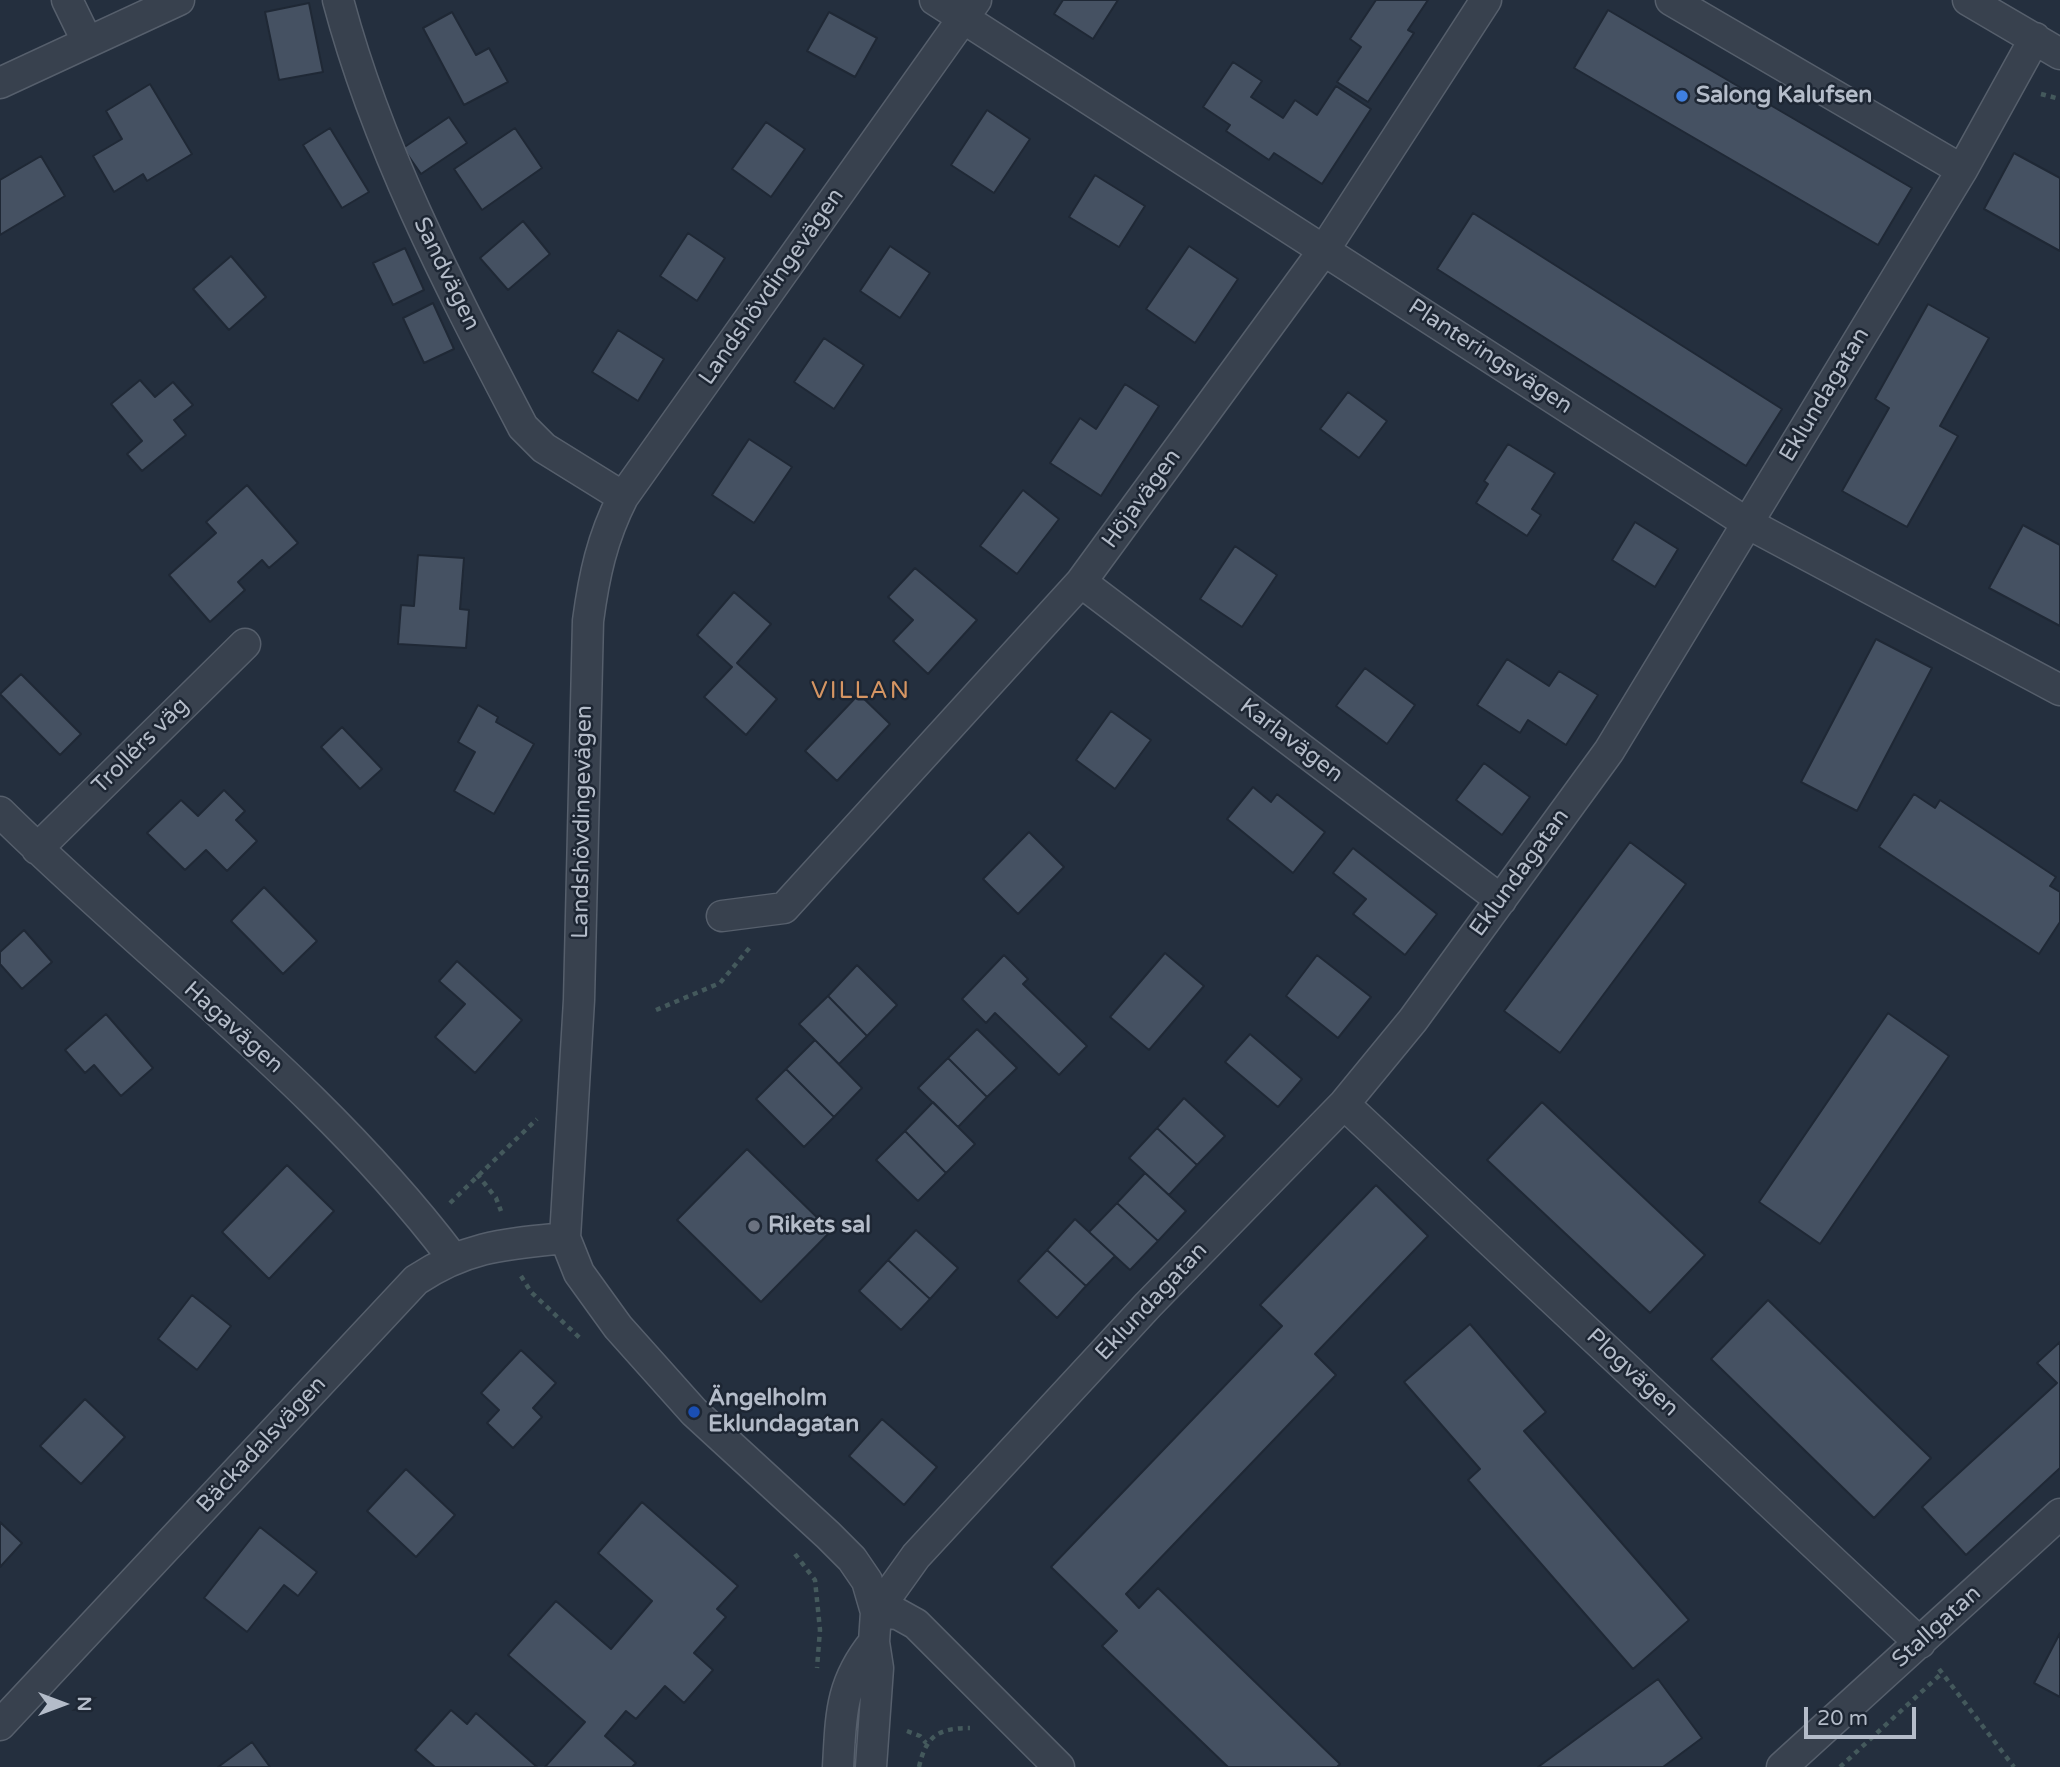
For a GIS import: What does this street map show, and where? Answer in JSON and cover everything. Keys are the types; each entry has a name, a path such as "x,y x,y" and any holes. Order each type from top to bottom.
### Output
{"street":[{"path":"67,0 87,41"},
{"path":"0,83 180,0"},
{"name":"Sandvägen","path":"338,0 357,70 400,181 523,427 544,448 623,498"},
{"name":"Planteringsvägen","path":"935,0 969,9 1324,250 1747,523 2060,690"},
{"name":"Höjavägen","path":"783,908 1081,582 1324,250 1486,0"},
{"path":"1671,0 1962,170"},
{"path":"1968,0 2060,54"},
{"name":"Landshövdingevägen","path":"871,1767 878,1668 874,1642 876,1612 867,1581 852,1559 694,1412 618,1327 579,1273 565,1238 579,1000 589,621 594,573 608,528 623,498 969,9"},
{"name":"Eklundagatan","path":"876,1612 916,1556 1148,1305 1344,1104 1413,1020 1609,751 1962,170 2035,38"},
{"name":"Karlavägen","path":"1081,582 1501,900"},
{"name":"Trollérs väg","path":"37,849 246,644"},
{"name":"Hagavägen","path":"0,812 318,1106 401,1192 452,1257"},
{"path":"722,916 783,908"},
{"name":"Plogvägen","path":"1344,1104 1920,1643"},
{"name":"Bäckadalsvägen","path":"0,1725 416,1280 452,1257 510,1243 565,1238"},
{"name":"Stallgatan","path":"1782,1767 2060,1514"},
{"path":"876,1612 898,1614 916,1624 1059,1767"},
{"path":"838,1767 845,1699 854,1666 874,1642"}],"path":[{"path":"656,1010 720,983 783,908"},
{"path":"477,1174 496,1198 514,1266 531,1292 590,1346"},
{"path":"794,1552 815,1580 820,1630 816,1677"},
{"path":"1920,1643 2014,1767"},
{"path":"1840,1767 1942,1673"},
{"path":"919,1767 926,1743 935,1735 953,1729 977,1729"}],"building":[{"path":"1063,0 1118,0 1093,39 1054,14"},
{"path":"1376,0 1428,0 1408,30 1414,33 1368,102 1337,82 1361,47 1350,39"},
{"path":"309,3 323,72 279,80 265,12"},
{"path":"1608,10 1912,188 1878,245 1574,68"},
{"path":"452,12 476,55 489,48 508,82 464,105 423,28"},
{"path":"829,12 877,38 855,77 807,51"},
{"path":"1233,62 1262,81 1251,97 1283,118 1295,100 1317,115 1336,86 1371,109 1322,184 1274,153 1269,160 1226,131 1230,125 1203,107"},
{"path":"150,84 192,154 147,181 143,174 114,192 93,156 122,139 106,111"},
{"path":"987,110 1030,139 994,193 951,165"},
{"path":"449,117 467,143 421,174 403,148"},
{"path":"766,122 805,149 771,197 732,169"},
{"path":"330,128 369,192 342,208 303,145"},
{"path":"515,128 542,168 482,210 454,169"},
{"path":"2014,153 2060,178 2060,251 1984,209"},
{"path":"41,156 65,196 0,235 0,180"},
{"path":"1095,175 1145,206 1119,247 1069,217"},
{"path":"1473,213 1782,409 1746,466 1437,269"},
{"path":"523,221 550,254 508,290 480,258"},
{"path":"688,233 725,258 697,301 660,276"},
{"path":"890,246 930,273 900,318 860,291"},
{"path":"1189,246 1238,279 1195,343 1146,309"},
{"path":"405,248 424,290 393,305 373,263"},
{"path":"231,256 266,297 229,330 193,289"},
{"path":"433,303 454,349 424,363 403,318"},
{"path":"1928,304 1989,338 1940,426 1958,436 1907,527 1842,491 1889,408 1875,399"},
{"path":"618,330 664,359 638,401 592,372"},
{"path":"824,338 864,365 834,409 794,382"},
{"path":"140,380 155,397 173,382 193,405 174,420 186,435 142,471 127,454 142,441 111,404"},
{"path":"1125,384 1159,406 1101,496 1050,463 1080,418 1096,429"},
{"path":"1348,392 1387,421 1359,458 1320,429"},
{"path":"749,439 792,467 754,523 712,495"},
{"path":"1508,444 1555,473 1532,509 1541,515 1527,536 1476,503 1488,484 1484,481"},
{"path":"247,485 298,543 269,568 262,560 238,582 245,590 210,622 169,575 216,533 206,522"},
{"path":"1023,490 1059,519 1017,574 980,546"},
{"path":"1635,522 1678,549 1655,587 1612,560"},
{"path":"2023,525 2060,545 2060,626 1989,588"},
{"path":"1235,546 1277,575 1242,627 1200,599"},
{"path":"418,555 464,558 460,609 469,610 466,648 398,644 401,605 414,606"},
{"path":"915,568 977,620 928,674 893,641 913,620 888,597"},
{"path":"734,592 771,624 737,663 777,699 746,735 704,697 732,667 697,635"},
{"path":"1876,639 1932,668 1857,811 1801,782"},
{"path":"1507,659 1549,686 1559,671 1598,695 1566,745 1528,720 1520,733 1477,705"},
{"path":"1365,668 1415,705 1387,744 1336,706"},
{"path":"21,674 81,734 60,755 0,694"},
{"path":"859,694 890,724 837,781 805,751"},
{"path":"478,705 498,717 496,722 534,744 494,814 454,791 475,752 458,742"},
{"path":"1111,711 1151,740 1115,789 1076,760"},
{"path":"342,727 382,769 360,789 321,747"},
{"path":"1484,763 1530,797 1502,835 1456,800"},
{"path":"1253,787 1271,802 1277,794 1325,832 1293,873 1227,819"},
{"path":"224,790 245,811 236,820 257,841 227,871 206,850 185,870 147,833 181,800 198,816"},
{"path":"1914,794 1935,808 1940,800 2056,877 2050,886 2060,892 2060,922 2039,954 1879,847"},
{"path":"1029,832 1064,867 1018,914 983,879"},
{"path":"1630,842 1686,884 1560,1053 1504,1011"},
{"path":"1353,848 1437,914 1405,955 1353,914 1366,899 1333,873"},
{"path":"264,887 317,941 283,974 231,921"},
{"path":"24,930 52,962 22,989 0,964 0,952"},
{"path":"1165,953 1204,986 1149,1050 1110,1017"},
{"path":"1004,955 1028,979 1023,984 1087,1046 1059,1075 995,1013 986,1023 962,999"},
{"path":"1317,955 1371,997 1338,1038 1286,996"},
{"path":"457,961 522,1020 475,1073 435,1037 465,1004 439,981"},
{"path":"857,965 897,1005 867,1036 828,996"},
{"path":"828,996 867,1036 839,1064 799,1024"},
{"path":"1888,1013 1949,1056 1820,1244 1759,1202"},
{"path":"106,1014 153,1068 121,1096 94,1065 85,1073 65,1050"},
{"path":"977,1029 1017,1068 987,1097 948,1058"},
{"path":"1250,1034 1302,1079 1278,1107 1225,1062"},
{"path":"815,1040 862,1088 834,1117 786,1069"},
{"path":"948,1058 987,1097 958,1127 918,1088"},
{"path":"786,1069 834,1117 804,1147 756,1099"},
{"path":"1184,1098 1225,1136 1197,1165 1157,1128"},
{"path":"933,1102 975,1144 946,1173 905,1131"},
{"path":"1542,1102 1705,1255 1650,1313 1487,1160"},
{"path":"1157,1128 1197,1165 1169,1195 1129,1158"},
{"path":"905,1131 946,1173 918,1201 876,1160"},
{"name":"Rikets sal","path":"747,1149 831,1231 761,1302 677,1220"},
{"path":"287,1165 334,1211 269,1279 222,1232"},
{"path":"1145,1173 1186,1211 1158,1241 1117,1203"},
{"path":"1376,1185 1428,1236 1315,1354 1336,1375 1126,1594 1139,1608 1158,1588 1340,1764 1337,1767 1228,1767 1102,1646 1117,1631 1051,1567 1282,1326 1260,1305"},
{"path":"1117,1203 1158,1241 1130,1270 1089,1232"},
{"path":"1075,1219 1115,1256 1086,1286 1047,1250"},
{"path":"916,1230 958,1268 930,1299 888,1260"},
{"path":"1047,1250 1086,1286 1057,1318 1018,1281"},
{"path":"888,1260 930,1299 901,1330 859,1291"},
{"path":"192,1295 231,1326 197,1370 158,1339"},
{"path":"1768,1300 1931,1458 1874,1518 1711,1359"},
{"path":"1470,1324 1546,1412 1524,1431 1689,1620 1633,1669 1468,1480 1480,1469 1404,1382"},
{"path":"2060,1342 2060,1468 1966,1555 1922,1507 2057,1383 2037,1363"},
{"path":"521,1350 556,1383 533,1408 542,1417 513,1448 487,1423 499,1410 481,1393"},
{"path":"85,1399 125,1437 81,1484 40,1446"},
{"path":"882,1419 937,1467 904,1505 849,1456"},
{"path":"406,1469 455,1515 416,1557 367,1511"},
{"path":"642,1502 738,1586 717,1609 726,1617 694,1653 713,1670 684,1703 665,1686 636,1719 626,1711 605,1736 636,1763 632,1767 545,1767 585,1722 508,1655 556,1601 611,1649 652,1601 598,1553"},
{"path":"0,1522 22,1543 0,1567"},
{"path":"260,1527 317,1572 298,1596 284,1585 247,1632 204,1598"},
{"path":"2060,1633 2060,1697 2034,1683"},
{"path":"1658,1679 1702,1738 1663,1767 1538,1767"},
{"path":"451,1710 467,1724 476,1713 537,1767 435,1767 415,1750"},
{"path":"252,1742 270,1767 218,1767"}],"place":[{"name":"Salong Kalufsen","path":"1682,96"},
{"name":"Rikets sal","path":"754,1226"},
{"name":"Ängelholm Eklundagatan","path":"694,1412"}],"district":[{"name":"VILLAN","path":"861,692"}]}
